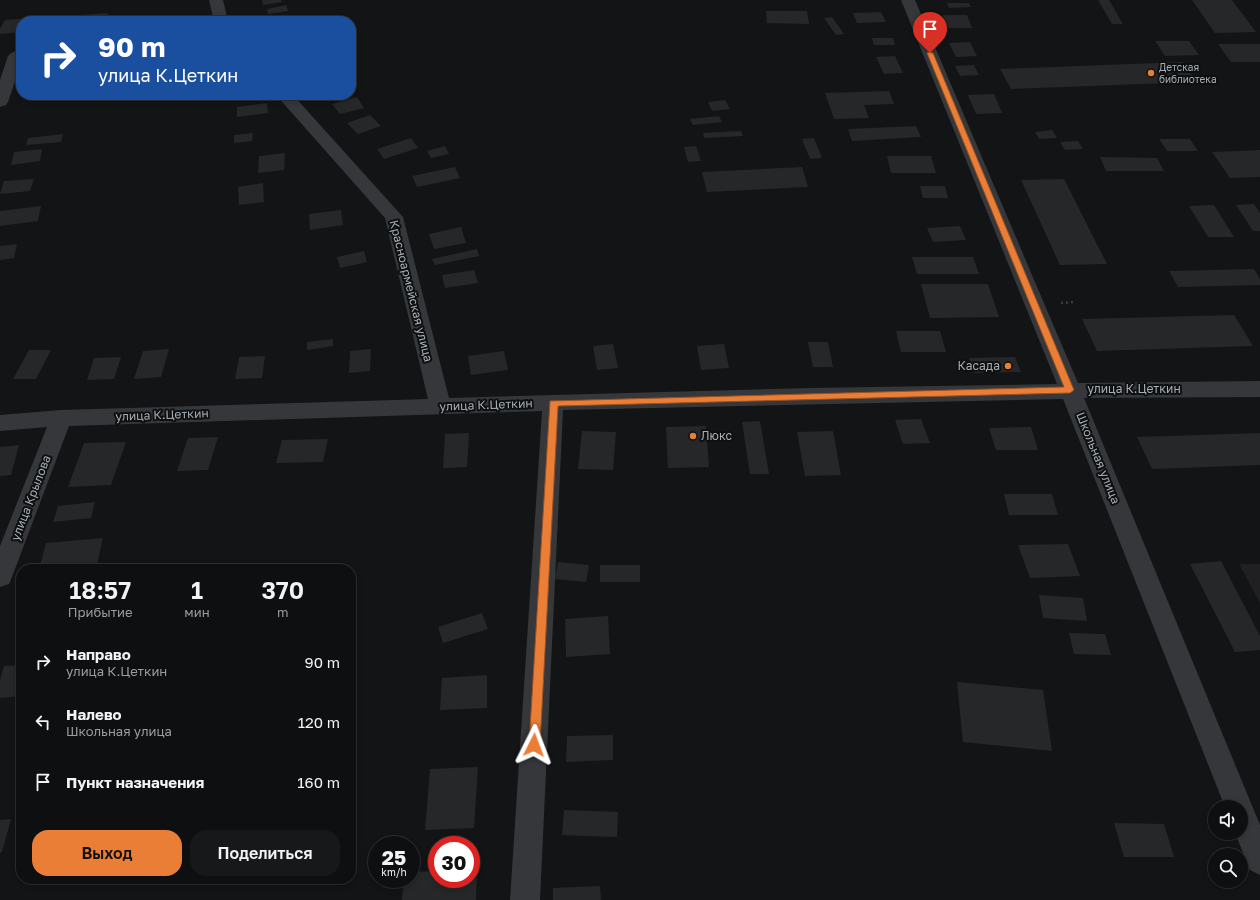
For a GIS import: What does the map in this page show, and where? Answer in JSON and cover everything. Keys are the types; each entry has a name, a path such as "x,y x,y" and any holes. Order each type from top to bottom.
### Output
{"street":[{"path":"216,0 220,16"},
{"name":"Школьная улица","path":"908,0 1070,390 1235,800"},
{"path":"0,56 16,56"},
{"path":"0,102 16,63"},
{"name":"Красноармейская улица","path":"289,100 394,217 441,407"},
{"name":"улица К.Цеткин","path":"0,422 61,418 553,403 1070,390 1260,389"},
{"path":"526,900 553,403"},
{"name":"улица Крылова","path":"0,577 61,418"},
{"path":"1248,830 1260,860"}],"shaded area":[{"path":"1239,564 1260,564 1260,603"}],"building":[{"path":"262,0 281,0 282,2 263,5"},
{"path":"1098,0 1109,0 1123,24 1112,24"},
{"path":"1192,0 1232,0 1256,32 1215,33"},
{"path":"947,3 969,3 971,7 949,8"},
{"path":"286,5 288,11 268,14 267,9"},
{"path":"766,11 807,11 809,24 767,23"},
{"path":"881,12 886,22 857,23 853,13"},
{"path":"108,13 107,16 82,15"},
{"path":"942,15 967,15 972,28 946,28"},
{"path":"832,17 844,34 836,35 824,18"},
{"path":"16,19 16,32 0,34 0,29 5,20"},
{"path":"872,38 893,38 895,45 874,45"},
{"path":"1155,41 1189,41 1199,55 1165,56"},
{"path":"970,42 977,56 956,57 949,43"},
{"path":"1218,44 1260,44 1260,62 1231,62"},
{"path":"895,56 903,73 884,74 876,57"},
{"path":"1182,62 1197,82 1011,89 1000,69"},
{"path":"974,65 979,75 960,76 955,66"},
{"path":"889,91 894,104 864,105 869,118 834,119 825,93"},
{"path":"994,94 1002,113 976,114 968,95"},
{"path":"356,97 364,108 340,114 332,104 346,100 356,100"},
{"path":"725,100 730,109 712,111 708,102"},
{"path":"267,103 268,113 237,117 237,107"},
{"path":"370,115 381,126 358,134 347,123"},
{"path":"719,116 722,122 693,125 690,119"},
{"path":"916,126 921,137 852,141 848,129"},
{"path":"1052,130 1057,138 1039,139 1035,132"},
{"path":"741,131 743,136 704,138 703,133"},
{"path":"253,133 252,141 234,143 234,135"},
{"path":"63,134 61,142 26,145 28,138"},
{"path":"411,138 418,148 384,159 377,149"},
{"path":"814,138 822,158 810,159 802,139"},
{"path":"1159,139 1190,139 1198,151 1167,151"},
{"path":"1078,141 1083,149 1065,150 1060,142"},
{"path":"445,146 449,154 431,158 427,151"},
{"path":"696,146 701,161 688,162 684,147"},
{"path":"42,149 40,161 11,165 14,152"},
{"path":"1260,150 1260,177 1230,178 1212,152"},
{"path":"285,153 284,170 258,173 259,156"},
{"path":"887,156 931,156 936,173 891,173"},
{"path":"1100,157 1157,158 1164,171 1106,171"},
{"path":"455,167 460,178 417,187 412,176"},
{"path":"802,167 808,187 707,192 702,172"},
{"path":"34,179 30,191 0,194 4,181"},
{"path":"1064,179 1107,264 1060,265 1021,180"},
{"path":"263,183 264,202 239,205 238,187"},
{"path":"920,186 945,186 948,198 923,198"},
{"path":"1254,204 1260,213 1260,231 1253,231 1236,205"},
{"path":"1214,205 1234,237 1208,237 1189,206"},
{"path":"41,206 38,221 0,226 0,211"},
{"path":"341,210 343,225 310,230 309,214"},
{"path":"960,226 966,240 933,242 927,228"},
{"path":"461,227 466,243 434,249 429,234"},
{"path":"17,244 14,258 0,260 0,246"},
{"path":"477,249 479,256 435,265 432,259"},
{"path":"364,251 367,262 340,268 337,257"},
{"path":"912,257 973,257 979,274 917,274"},
{"path":"1254,269 1260,279 1260,285 1178,287 1169,271"},
{"path":"474,270 478,283 445,288 442,275"},
{"path":"921,284 988,284 999,317 930,318"},
{"path":"1234,315 1253,346 1097,351 1082,319"},
{"path":"896,331 940,331 946,352 901,352"},
{"path":"333,339 333,346 307,350 307,342"},
{"path":"808,342 828,342 833,367 813,367"},
{"path":"613,344 618,368 597,370 593,346"},
{"path":"724,344 729,368 701,370 697,346"},
{"path":"169,349 161,377 134,379 143,351"},
{"path":"371,349 370,371 349,373 350,351"},
{"path":"29,350 51,350 36,379 13,379"},
{"path":"504,351 508,370 471,375 468,356"},
{"path":"265,356 262,378 235,379 239,357"},
{"path":"121,357 114,379 87,380 94,358"},
{"path":"1015,357 1021,372 974,373 969,358"},
{"path":"921,419 930,443 903,444 895,420"},
{"path":"760,421 769,474 750,474 742,422"},
{"path":"706,426 709,467 668,468 666,427"},
{"path":"1031,427 1038,450 996,450 989,428"},
{"path":"582,431 616,432 613,470 578,469"},
{"path":"833,431 841,475 805,476 797,432"},
{"path":"469,433 467,467 443,468 445,434"},
{"path":"1260,433 1260,465 1152,469 1137,437"},
{"path":"218,437 208,470 177,471 188,438"},
{"path":"328,439 323,462 276,463 282,440"},
{"path":"126,442 111,485 68,487 84,443"},
{"path":"19,445 11,475 0,476 0,447"},
{"path":"1004,494 1052,494 1058,515 1009,515"},
{"path":"95,502 91,518 53,522 58,506"},
{"path":"103,538 97,564 40,564 46,543"},
{"path":"1068,544 1080,576 1030,578 1018,545"},
{"path":"1221,561 1260,636 1260,650 1235,652 1190,564"},
{"path":"558,562 589,565 586,582 555,579"},
{"path":"600,565 640,565 640,582 600,582"},
{"path":"1039,595 1083,598 1087,621 1043,618"},
{"path":"482,613 488,629 443,643 438,627"},
{"path":"608,616 610,654 566,657 565,619"},
{"path":"1069,633 1105,634 1111,655 1074,654"},
{"path":"16,665 16,696 0,698 0,680 4,666"},
{"path":"487,675 487,708 440,710 442,678"},
{"path":"957,682 1043,690 1052,751 963,742"},
{"path":"613,735 613,760 566,762 567,736"},
{"path":"478,767 474,828 425,830 430,769"},
{"path":"564,810 618,812 617,837 562,835"},
{"path":"11,819 2,852 0,853 0,820"},
{"path":"1114,823 1164,824 1174,857 1124,857"},
{"path":"428,871 428,888 476,888 476,900 402,900 403,888 420,888 420,872"},
{"path":"600,886 601,900 553,900 553,888"}],"place":[{"name":"Детская библиотека","path":"1151,73"},
{"name":"Касада","path":"1008,366"},
{"name":"Люкс","path":"693,436"}],"route":[{"path":"534,745 553,403 1070,390 930,53"}]}
